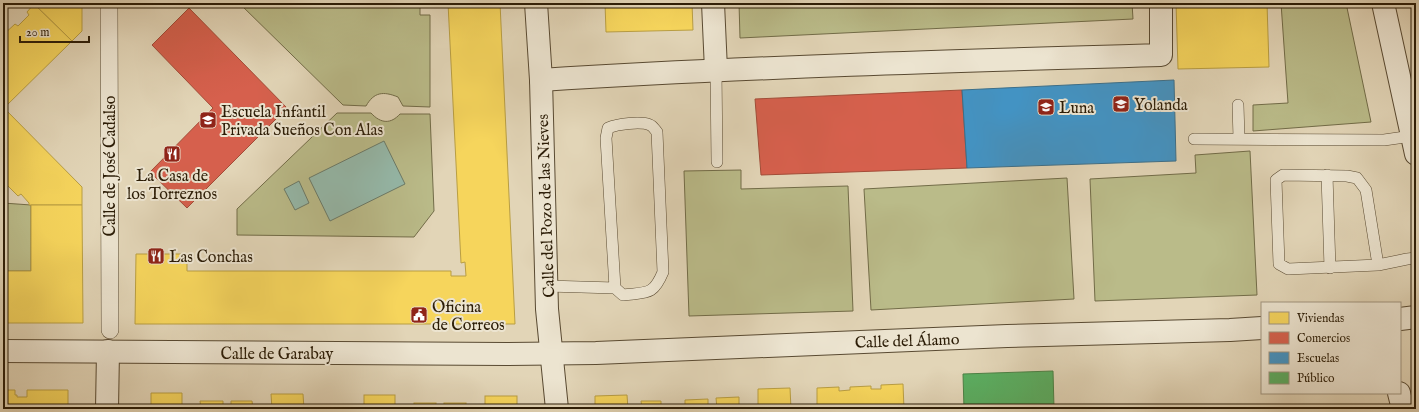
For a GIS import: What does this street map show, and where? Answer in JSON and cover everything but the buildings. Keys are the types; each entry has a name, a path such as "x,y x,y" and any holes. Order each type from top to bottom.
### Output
{"street":[{"name":"Calle de José Cadalso","path":"109,3 110,330"},
{"name":"Calle del Pozo de las Nieves","path":"536,3 541,80 547,309 557,409"},
{"path":"713,3 716,70"},
{"path":"541,80 716,70 946,61 1161,55 1161,3"},
{"path":"1383,3 1414,145"},
{"path":"1401,320 1416,317"},
{"name":"Calle del Álamo","path":"552,353 596,353 1008,336 1261,328"},
{"name":"Calle de Garabay","path":"3,351 552,353"},
{"path":"107,409 108,351"},
{"path":"1399,394 1403,409"}],"lane":[{"path":"716,70 717,162"},
{"path":"1238,105 1239,138"},
{"path":"547,286 614,288 623,295 649,292 658,284 663,272 656,132 652,126 642,123 613,126 608,128 606,138 614,288"},
{"path":"1194,139 1239,138 1384,140 1414,145"},
{"path":"1378,266 1366,190 1358,178 1347,176 1283,174 1276,180 1279,264 1288,270 1378,266 1416,258"},
{"path":"1327,175 1330,268"}],"green space":[{"path":"239,3 420,3 420,15 430,15 430,107 403,106 398,97 388,94 376,95 366,106 343,105"},
{"path":"739,3 1132,3 1133,19 740,38"},
{"path":"1281,3 1346,3 1371,122 1253,131 1253,105 1288,103"},
{"path":"337,113 371,113 382,121 393,120 400,114 430,114 434,211 414,237 237,235 237,209"},
{"path":"1250,151 1257,295 1095,301 1090,179 1196,173 1195,155"},
{"path":"741,170 741,189 848,186 853,311 689,316 684,171"},
{"path":"1067,178 1074,299 871,310 864,189"},
{"path":"3,203 31,205 31,271 3,271"}],"shaded area":[{"path":"384,141 405,184 330,221 309,178"},
{"path":"299,181 309,203 295,210 284,189"}],"place":[{"name":"Yolanda","path":"1121,104"},
{"name":"Luna","path":"1046,107"},
{"name":"Escuela Infantil Privada Sueños Con Alas","path":"208,120"},
{"name":"La Casa de los Torreznos","path":"172,154"},
{"name":"Las Conchas","path":"156,256"},
{"name":"Oficina de Correos","path":"419,315"}]}
